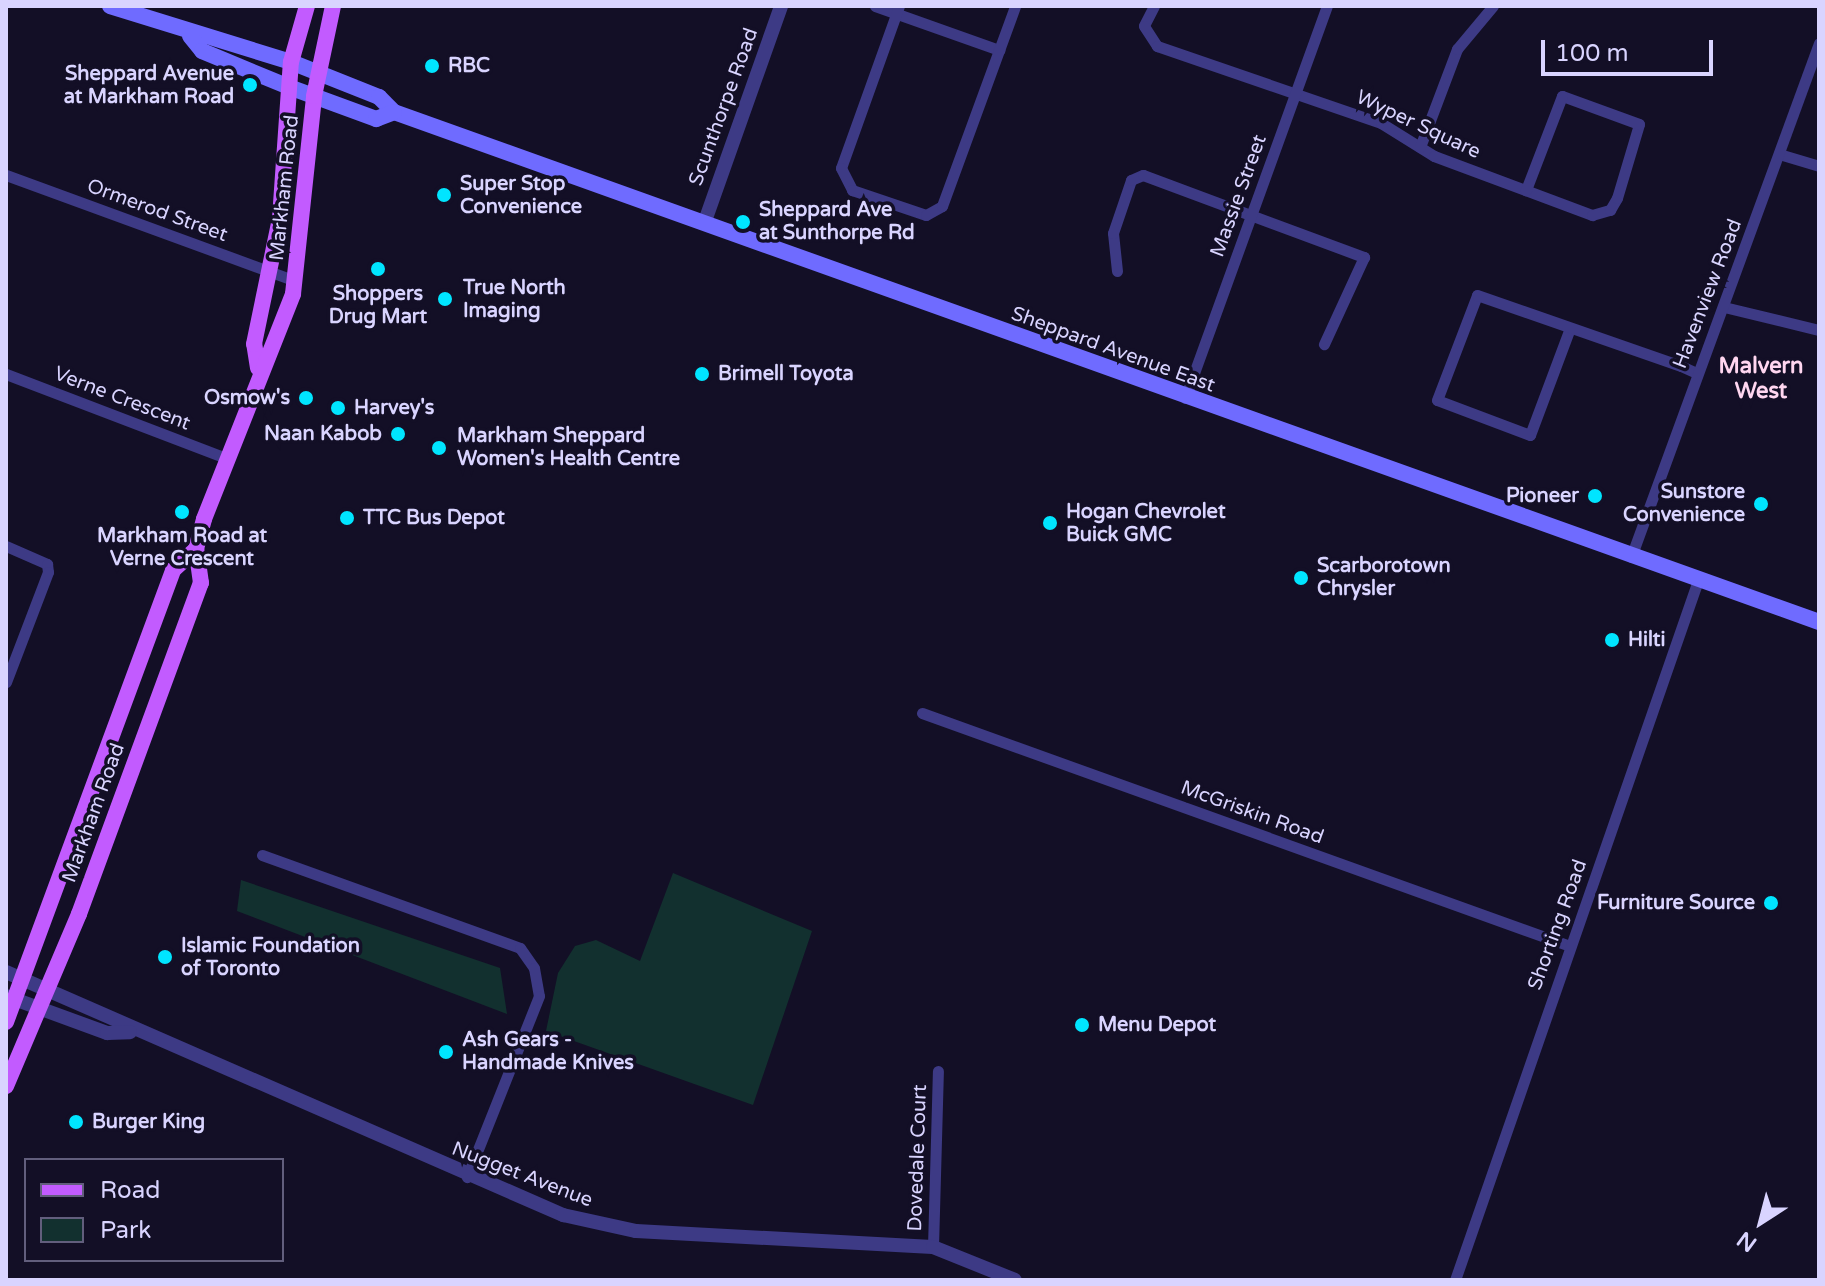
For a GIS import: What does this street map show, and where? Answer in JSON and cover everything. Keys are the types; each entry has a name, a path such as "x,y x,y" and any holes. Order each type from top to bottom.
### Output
{"main road":[{"name":"Sheppard Avenue East","path":"110,6 190,36 202,51 289,87 376,119 394,112"},
{"name":"Markham Road","path":"258,368 254,344 272,274 291,62 307,6"},
{"name":"Markham Road","path":"6,1086 42,1009 201,583 196,549 258,368 276,345 295,281 314,96 333,6"},
{"name":"Sheppard Avenue East","path":"190,36 206,33 291,62 379,97 394,112 705,221 1697,583 1819,622"},
{"name":"Markham Road","path":"6,1022 11,998 25,979 173,570 196,549"}],"street":[{"name":"Scunthorpe Road","path":"705,221 781,6"},
{"path":"875,6 898,10 999,50"},
{"path":"898,10 841,168 852,190 935,213 1015,6"},
{"name":"Wyper Square","path":"1154,6 1144,26 1157,46 1381,123 1420,147 1526,190 1601,215 1617,198 1639,124 1562,96 1526,190"},
{"name":"Massie Street","path":"1185,398 1327,6"},
{"path":"1420,147 1457,49 1493,6"},
{"name":"Havenview Road","path":"1631,557 1819,43"},
{"path":"1779,154 1819,166"},
{"name":"Ormerod Street","path":"6,175 295,281"},
{"path":"1117,271 1113,233 1136,175 1364,257 1324,344"},
{"path":"1570,328 1530,435 1437,400 1477,295 1697,373"},
{"path":"1724,307 1819,330"},
{"name":"Verne Crescent","path":"6,374 226,458"},
{"path":"6,546 47,564 48,572 6,682"},
{"name":"Shorting Road","path":"1455,1280 1697,583"},
{"name":"McGriskin Road","path":"922,713 1570,946"},
{"path":"262,855 520,948 534,968 539,996 467,1177"},
{"name":"Nugget Avenue","path":"6,972 108,1013 130,1032 563,1215 636,1231 933,1247 1015,1280"},
{"name":"Nugget Avenue","path":"11,998 107,1033 130,1032"},
{"name":"Dovedale Court","path":"933,1247 938,1071"}],"green space":[{"path":"673,873 812,931 753,1105 546,1031 558,973 575,946 596,940 640,961"},
{"path":"241,880 500,968 507,1014 237,911"}],"place":[{"name":"RBC","path":"432,66"},
{"name":"Sheppard Avenue at Markham Road","path":"250,85"},
{"name":"Super Stop Convenience","path":"444,195"},
{"name":"Sheppard Ave at Sunthorpe Rd","path":"743,222"},
{"name":"Shoppers Drug Mart","path":"378,269"},
{"name":"True North Imaging","path":"445,299"},
{"name":"Brimell Toyota","path":"702,374"},
{"name":"Osmow's","path":"306,398"},
{"name":"Harvey's","path":"338,408"},
{"name":"Naan Kabob","path":"398,434"},
{"name":"Markham Sheppard Women's Health Centre","path":"439,448"},
{"name":"Pioneer","path":"1595,496"},
{"name":"Sunstore Convenience","path":"1761,504"},
{"name":"Markham Road at Verne Crescent","path":"182,512"},
{"name":"TTC Bus Depot","path":"347,518"},
{"name":"Hogan Chevrolet Buick GMC","path":"1050,523"},
{"name":"Scarborotown Chrysler","path":"1301,578"},
{"name":"Hilti","path":"1612,640"},
{"name":"Furniture Source","path":"1771,903"},
{"name":"Islamic Foundation of Toronto","path":"165,957"},
{"name":"Menu Depot","path":"1082,1025"},
{"name":"Ash Gears - Handmade Knives","path":"446,1052"},
{"name":"Burger King","path":"76,1122"}],"district":[{"name":"Malvern West","path":"1761,378"}]}
